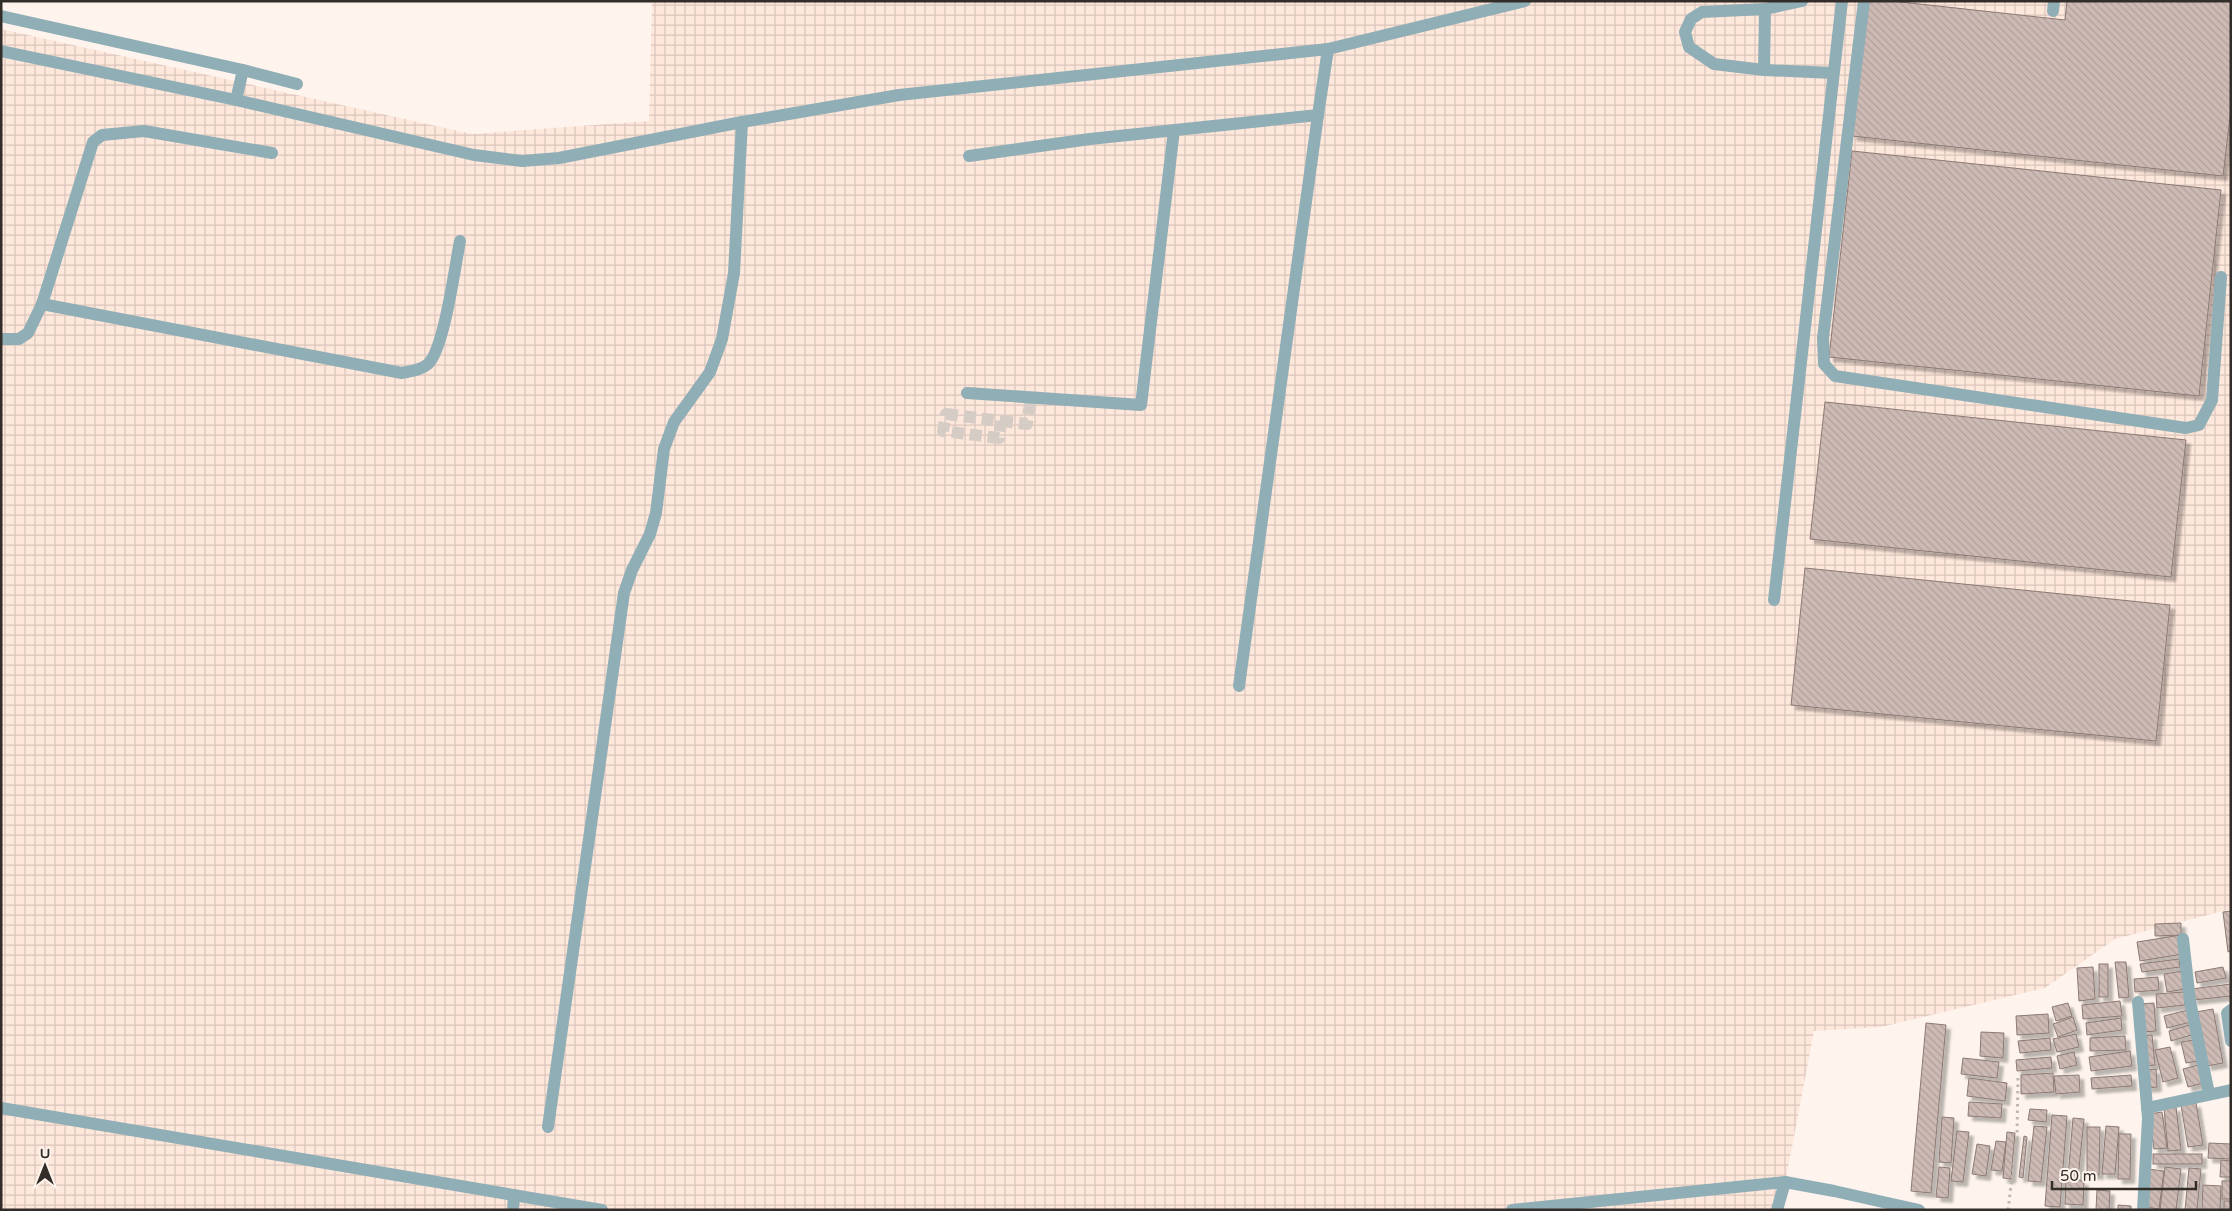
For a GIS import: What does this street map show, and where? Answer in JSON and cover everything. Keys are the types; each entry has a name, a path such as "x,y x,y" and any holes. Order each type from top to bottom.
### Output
{"street":[{"path":"1,16 240,84 474,155 522,161 559,158 742,122 899,95 1328,48 1525,1"},
{"path":"1802,1 1766,9 1702,12 1691,19 1685,32 1689,47 1714,64 1764,70 1833,73"},
{"path":"1774,600 1842,1"},
{"path":"1864,1 1823,338 1824,364 1835,376 2186,428 2199,425 2212,400 2221,277"},
{"path":"1764,70 1766,9"},
{"path":"1239,686 1328,48"},
{"path":"1,51 240,84 297,84"},
{"path":"969,156 1090,139 1318,115"},
{"path":"548,1127 624,593 650,534 656,513 664,449 674,422 710,372 722,339 734,273 742,122"},
{"path":"968,393 1141,405 1174,130"},
{"path":"1,339 19,338 28,333 42,304 93,142 102,135 144,131 272,153"},
{"path":"42,304 402,373 414,371 428,364 440,344 460,241"},
{"path":"2183,939 2190,1001 2210,1094"},
{"path":"2138,1002 2147,1108 2143,1210"},
{"path":"2231,1010 2227,1013 2227,1018 2231,1041"},
{"path":"2147,1108 2231,1090"},
{"path":"1,1108 602,1210"},
{"path":"1512,1210 1784,1182 1919,1210"},
{"path":"1777,1210 1784,1182"},
{"path":"512,1210 514,1195"}],"path":[{"path":"2008,1210 2017,1137 2018,1074"}],"shaded area":[{"path":"652,1 2231,1 2231,909 2115,939 2045,988 1881,1027 1814,1031 1780,1210 1,1210 1,29 472,134 649,121"}],"building":[{"path":"1867,1 1892,1 2065,20 2067,1 2231,1 2231,109 2223,176 1852,136"},
{"path":"1852,151 2221,190 2199,396 1829,357"},
{"path":"1825,402 2186,440 2171,577 1810,539"},
{"path":"1805,568 2170,605 2156,741 1791,705"},
{"path":"2231,911 2231,951 2228,952 2223,912"},
{"path":"2181,923 2181,935 2155,936 2155,924"},
{"path":"2181,935 2183,954 2140,961 2137,942"},
{"path":"2179,959 2180,967 2142,972 2140,964"},
{"path":"2115,962 2126,962 2129,997 2119,998"},
{"path":"2099,964 2108,964 2108,997 2099,997"},
{"path":"2093,967 2095,999 2079,1001 2077,968"},
{"path":"2223,967 2226,978 2197,983 2195,972"},
{"path":"2183,971 2185,989 2167,992 2164,974"},
{"path":"2158,977 2159,990 2135,992 2134,979"},
{"path":"2231,984 2231,996 2193,1000 2191,989"},
{"path":"2184,992 2185,1005 2157,1008 2156,994"},
{"path":"2120,1001 2122,1016 2083,1019 2082,1005"},
{"path":"2068,1003 2072,1016 2056,1021 2052,1007"},
{"path":"2154,1003 2156,1031 2142,1032 2140,1004"},
{"path":"2213,1009 2223,1063 2207,1066 2196,1012"},
{"path":"2188,1010 2191,1022 2167,1028 2164,1016"},
{"path":"2048,1014 2049,1033 2017,1035 2016,1016"},
{"path":"2073,1017 2077,1030 2058,1037 2053,1024"},
{"path":"2121,1018 2122,1030 2087,1035 2086,1023"},
{"path":"1926,1023 1946,1025 1931,1193 1911,1191"},
{"path":"2193,1024 2195,1034 2171,1041 2169,1031"},
{"path":"1981,1032 2004,1033 2003,1058 1980,1056"},
{"path":"2076,1034 2079,1047 2057,1052 2053,1039"},
{"path":"2152,1035 2155,1065 2146,1066 2143,1036"},
{"path":"2125,1036 2126,1050 2090,1051 2090,1038"},
{"path":"2050,1038 2051,1050 2020,1053 2018,1041"},
{"path":"2194,1040 2198,1061 2186,1063 2181,1042"},
{"path":"2170,1047 2178,1078 2163,1082 2155,1050"},
{"path":"2130,1051 2132,1066 2091,1071 2089,1057"},
{"path":"2074,1052 2077,1065 2060,1069 2057,1056"},
{"path":"2051,1057 2052,1068 2017,1071 2016,1060"},
{"path":"1963,1058 1999,1062 1997,1078 1961,1074"},
{"path":"2202,1064 2207,1082 2188,1087 2183,1069"},
{"path":"2156,1069 2157,1087 2147,1088 2146,1070"},
{"path":"2053,1073 2054,1092 2021,1094 2021,1075"},
{"path":"2079,1075 2080,1092 2056,1094 2054,1076"},
{"path":"2131,1075 2132,1086 2092,1089 2091,1078"},
{"path":"1969,1078 2007,1083 2005,1101 1967,1096"},
{"path":"1969,1102 2002,1104 2001,1118 1968,1116"},
{"path":"2196,1103 2203,1145 2188,1147 2181,1105"},
{"path":"2176,1107 2181,1150 2168,1151 2164,1108"},
{"path":"2030,1109 2047,1110 2046,1122 2028,1120"},
{"path":"2162,1112 2167,1148 2154,1149 2149,1114"},
{"path":"2052,1115 2067,1116 2060,1207 2045,1206"},
{"path":"1942,1117 1954,1118 1951,1163 1939,1162"},
{"path":"2073,1118 2084,1119 2078,1178 2068,1177"},
{"path":"2034,1126 2047,1127 2041,1182 2028,1181"},
{"path":"2106,1126 2119,1127 2115,1174 2102,1174"},
{"path":"2087,1127 2100,1127 2099,1175 2087,1174"},
{"path":"1957,1131 1969,1132 1963,1182 1951,1181"},
{"path":"2007,1132 2015,1133 2011,1179 2003,1178"},
{"path":"2119,1134 2131,1134 2130,1179 2118,1179"},
{"path":"2024,1136 2027,1137 2023,1178 2019,1177"},
{"path":"1996,1141 2006,1142 2002,1171 1991,1170"},
{"path":"2209,1143 2231,1144 2231,1159 2208,1158"},
{"path":"1977,1144 1990,1146 1986,1176 1972,1174"},
{"path":"2153,1154 2202,1154 2202,1164 2153,1164"},
{"path":"2221,1160 2231,1161 2231,1177 2220,1177"},
{"path":"1939,1167 1950,1168 1948,1198 1936,1197"},
{"path":"2165,1167 2181,1169 2176,1210 2160,1210"},
{"path":"2189,1168 2201,1169 2197,1210 2185,1210"},
{"path":"2148,1169 2164,1171 2159,1209 2144,1207"},
{"path":"2066,1180 2084,1181 2083,1205 2065,1204"},
{"path":"2222,1181 2231,1181 2231,1199 2222,1199"},
{"path":"2203,1185 2221,1186 2220,1210 2202,1210"},
{"path":"2097,1190 2110,1191 2109,1210 2096,1210"},
{"path":"2224,1201 2231,1201 2231,1210 2224,1210"},
{"path":"2118,1205 2131,1206 2131,1210 2118,1210"}],"tunnel":[{"path":"1001,421 1027,424 1031,397"},
{"path":"946,414 1001,421 999,438 943,431 946,414"}]}
